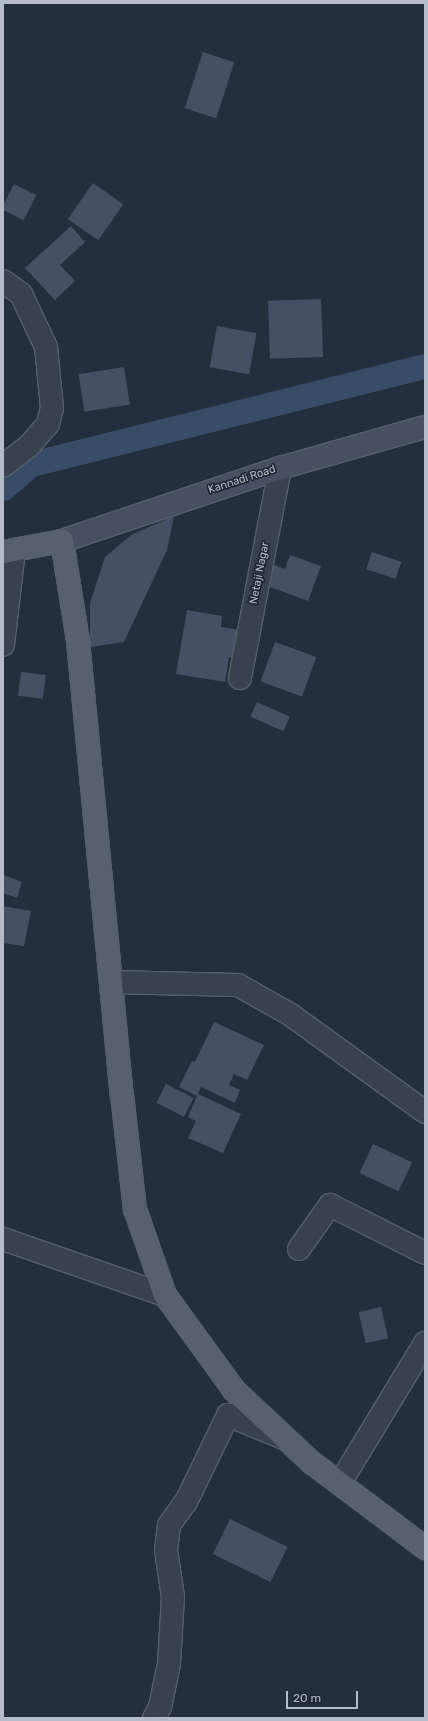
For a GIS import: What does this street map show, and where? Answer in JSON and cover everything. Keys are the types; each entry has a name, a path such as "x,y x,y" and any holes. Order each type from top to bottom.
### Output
{"main road":[{"path":"10,551 62,542 78,641 111,982 135,1209 166,1295 234,1390 293,1442 311,1462 425,1548"}],"street":[{"path":"3,281 21,294 46,347 52,408 48,424 30,445 3,466"},
{"name":"Kannadi Road","path":"62,542 280,468 425,427"},
{"name":"Netaji Nagar","path":"240,678 280,468"},
{"path":"3,645 10,551"},
{"path":"111,982 238,985 290,1015 425,1112"},
{"path":"299,1249 330,1205 425,1253"},
{"path":"3,1239 166,1295"},
{"path":"340,1483 425,1343"},
{"path":"154,1718 160,1707 169,1664 173,1597 166,1550 169,1525 186,1502 228,1415 293,1442"}],"building":[{"path":"203,52 234,62 216,118 185,108"},
{"path":"93,183 123,204 98,240 68,219"},
{"path":"14,184 36,195 24,220 3,210 3,206"},
{"path":"71,226 85,242 60,265 75,281 55,300 25,268"},
{"path":"321,299 323,357 270,359 268,301"},
{"path":"217,326 256,333 249,374 210,367"},
{"path":"124,367 130,405 85,412 79,374"},
{"path":"174,516 167,550 124,642 90,647 90,603 105,557 131,535"},
{"path":"372,552 401,562 395,579 366,569"},
{"path":"290,555 321,566 308,601 262,584 270,563 285,569"},
{"path":"187,610 222,616 221,627 245,631 241,659 229,657 225,682 176,674"},
{"path":"275,642 316,657 302,697 261,681"},
{"path":"21,672 46,675 43,699 18,696"},
{"path":"257,702 290,717 283,731 250,717"},
{"path":"3,875 22,882 17,898 3,893"},
{"path":"3,906 31,911 24,946 3,943"},
{"path":"214,1022 264,1045 247,1080 234,1074 229,1085 240,1090 235,1103 201,1087 198,1094 241,1114 223,1153 188,1138 196,1121 188,1117 197,1096 179,1087 192,1061 195,1062"},
{"path":"166,1084 194,1098 184,1117 156,1103"},
{"path":"373,1144 412,1162 398,1191 359,1173"},
{"path":"381,1307 388,1338 366,1343 359,1312"},
{"path":"230,1519 288,1547 270,1582 213,1554"}],"waterway":[{"path":"3,488 31,464 425,366"}]}
